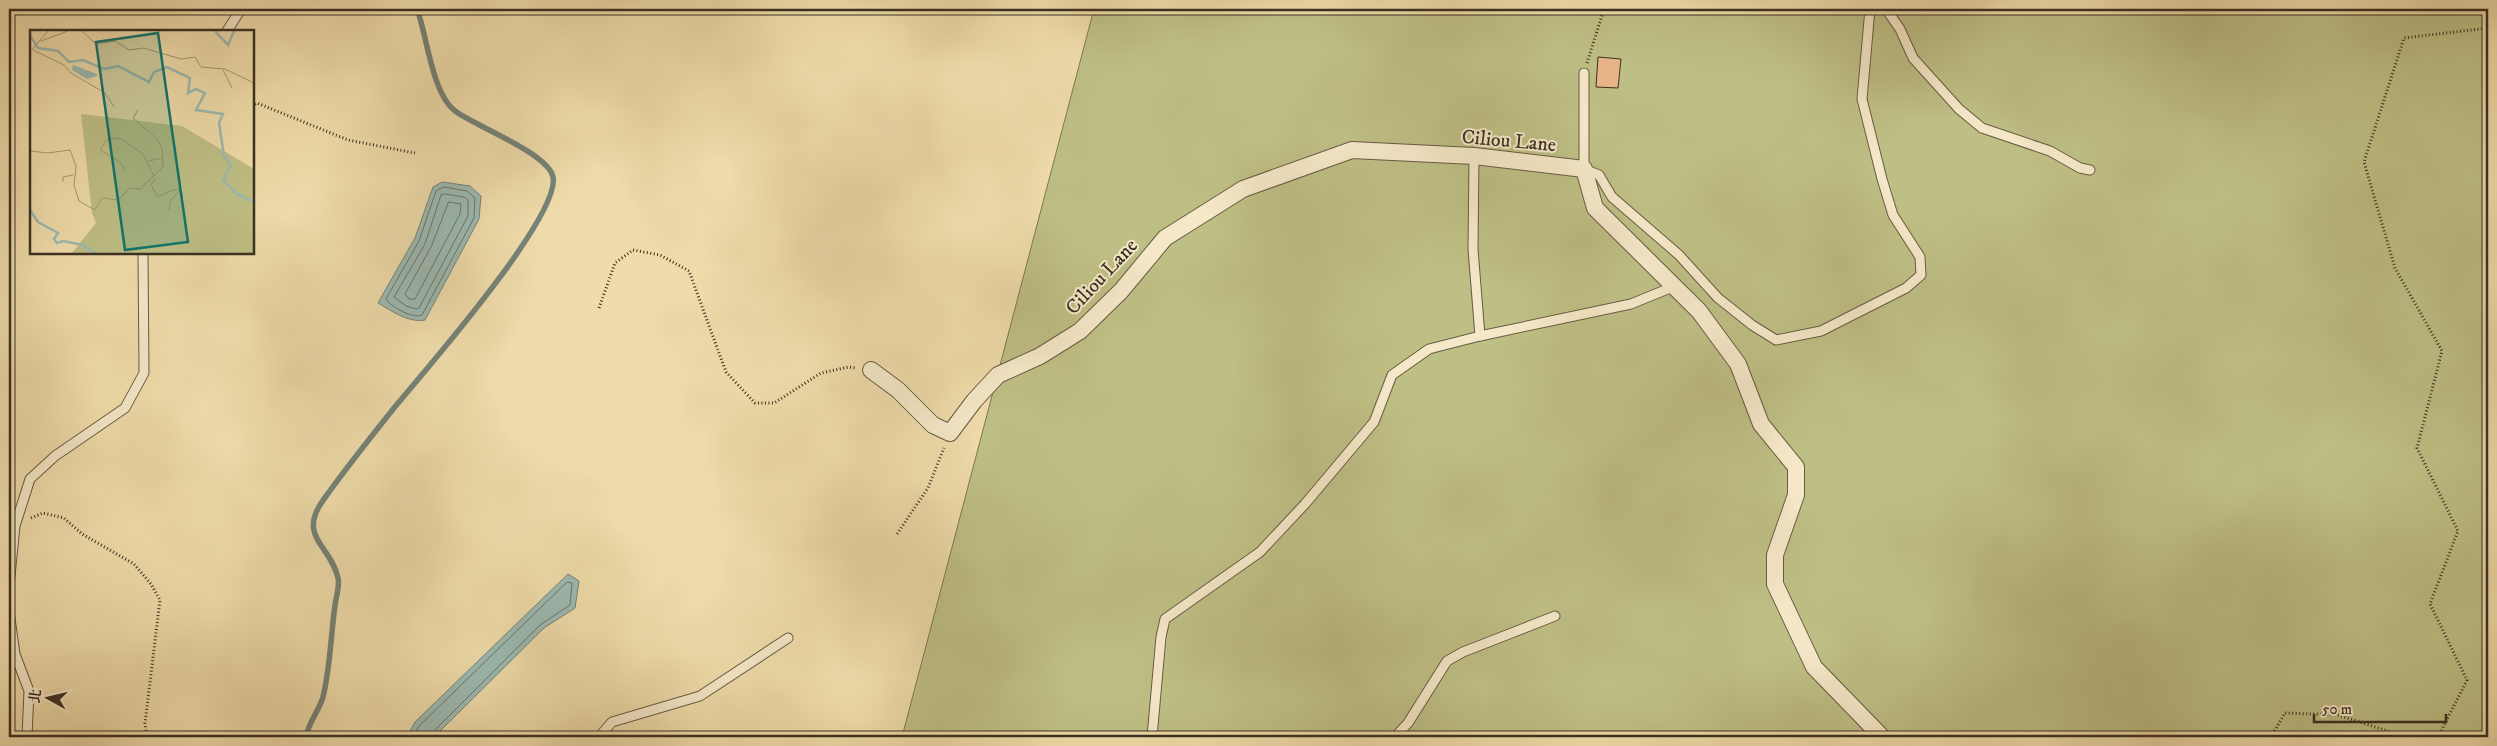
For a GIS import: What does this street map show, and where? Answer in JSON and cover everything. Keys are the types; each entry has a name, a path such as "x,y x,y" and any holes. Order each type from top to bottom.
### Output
{"street":[{"name":"Ciliou Lane","path":"950,433 974,401 998,375 1040,356 1080,331 1121,291 1165,238 1243,190 1352,150 1474,156 1584,169"},
{"path":"1584,169 1595,208 1699,311 1738,364 1762,424 1796,467 1796,495 1775,554 1775,584 1814,667 1882,737"},
{"path":"871,370 898,390 934,425 950,433"}],"lane":[{"path":"229,30 242,9"},
{"path":"1584,73 1584,169 1599,176 1612,197 1679,255 1718,298 1752,326 1776,340 1821,330 1906,288 1921,275 1920,257 1893,215 1862,100 1870,9"},
{"path":"1886,9 1900,29 1913,58 1959,109 1982,128 2050,151 2080,168 2090,170"},
{"path":"1474,156 1474,249 1480,336"},
{"path":"9,586 15,526 30,479 55,456 125,408 144,373 143,254"},
{"path":"1152,737 1162,637 1166,619 1260,552 1305,504 1374,422 1392,375 1429,349 1480,336 1631,304 1675,286"},
{"path":"9,611 15,654 29,691 27,737"},
{"path":"1394,737 1408,723 1447,662 1463,652 1555,616"},
{"path":"599,737 612,722 700,696 788,638"}],"path":[{"path":"1584,73 1604,9"},
{"path":"2438,737 2467,680 2430,604 2458,531 2417,448 2442,351 2395,268 2364,162 2404,38 2488,28"},
{"path":"254,105 257,103 348,140 415,153"},
{"path":"599,308 615,263 633,250 660,254 689,271 726,372 756,403 774,403 822,373 849,367 871,370"},
{"path":"897,534 928,488 950,433"},
{"path":"15,526 43,513 64,518 82,534 134,564 151,584 160,600 146,723 147,737"},
{"path":"2271,737 2285,713 2338,715 2406,737"}],"green space":[{"path":"1094,9 2488,9 2488,737 902,737"}],"water":[{"path":"442,182 470,186 481,196 479,219 425,320 412,320 400,316 378,303 415,238 433,187"},
{"path":"568,574 579,581 575,608 544,628 434,737 407,737 415,722"}],"building":[{"path":"1598,57 1621,59 1618,88 1596,87"}],"waterway":[{"path":"306,737 309,726 323,697 339,584 334,567 314,532 313,523 316,512 358,453 459,330 514,258 536,225 550,197 553,177 548,168 525,150 455,111 447,103 431,63 417,9"}]}
